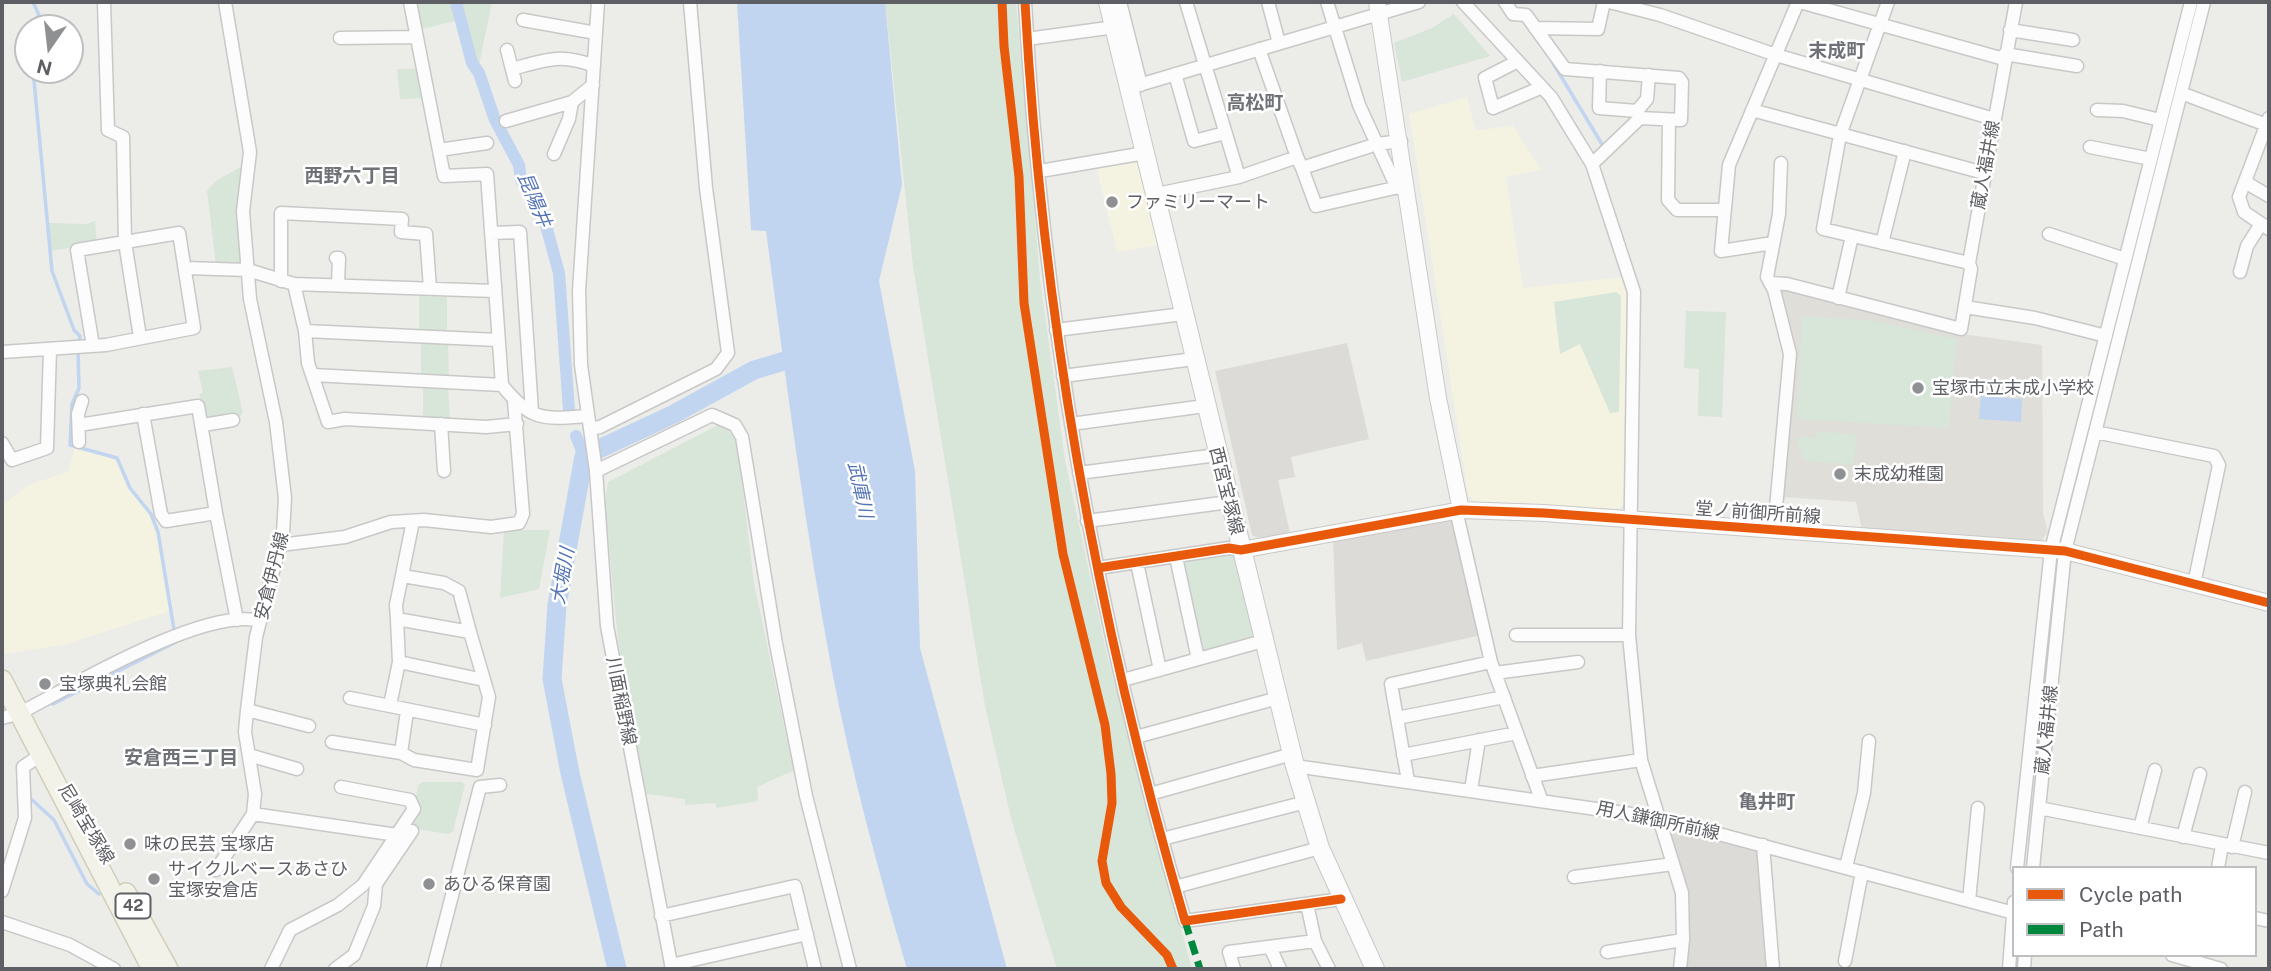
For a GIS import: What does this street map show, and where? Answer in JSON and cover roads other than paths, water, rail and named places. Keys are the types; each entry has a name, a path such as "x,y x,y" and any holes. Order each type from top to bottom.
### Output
{"main road":[{"name":"西宮宝塚線","path":"1108,2 1135,87 1145,153 1157,194 1183,314 1294,760 1320,848 1341,900 1376,969"},
{"name":"尼崎宝塚線","path":"2,680 11,715 43,754 98,842 168,969"},
{"name":"尼崎宝塚線","path":"43,754 87,847 152,969"}],"street":[{"path":"104,2 108,130 123,137 125,242 140,337"},
{"name":"安倉伊丹線","path":"225,2 250,152 243,211 248,271 255,328 276,422 283,474 285,518 260,621 247,710 245,732 255,794 253,814"},
{"path":"410,2 444,176 487,174 502,386 514,401 546,419 588,416"},
{"name":"川面稲野線","path":"598,2 578,324 596,470 607,626 672,967"},
{"path":"590,432 716,369 725,361 727,352 706,188 690,2"},
{"path":"1025,2 1056,330 1087,521 1136,737 1185,921 1341,900"},
{"path":"1120,2 1135,87 1334,27 1378,8 1419,2"},
{"path":"1186,2 1239,177"},
{"path":"1268,2 1279,43"},
{"path":"1327,2 1359,106 1402,187"},
{"path":"1463,2 1551,97 1592,164 1634,292 1629,635 1641,760 1682,893 1683,940 1680,969"},
{"path":"1504,2 1513,15 1526,15 1565,69 1600,71 1679,78 1682,82 1681,120 1599,108 1600,71"},
{"path":"1535,28 1598,29 1604,2"},
{"path":"1609,2 1661,8 1776,55 1994,119"},
{"path":"1773,243 1721,251 1723,211 1729,164 1799,2 1827,6 1879,25 2005,56 2077,66"},
{"path":"1888,2 1840,135 1823,229 1969,263"},
{"path":"2017,866 2058,551 2111,315 2191,2"},
{"path":"2058,551 2095,432 2204,2"},
{"name":"蔵人福井線","path":"1838,299 1961,329 1969,263 2013,3"},
{"path":"1378,8 1401,141 1402,187 1458,510 1493,668 1541,799"},
{"path":"523,20 596,33"},
{"path":"1027,39 1115,27"},
{"path":"2010,30 2073,40"},
{"path":"340,38 361,41 417,37"},
{"path":"1259,49 1315,206 1402,187"},
{"path":"507,50 514,75 552,58 574,58 594,66"},
{"path":"1516,62 1485,78 1493,108 1540,88"},
{"path":"1175,75 1194,141 1225,133"},
{"path":"1592,164 1638,115 1647,99 1649,75"},
{"path":"506,121 572,102 593,85"},
{"path":"2181,93 2268,123 2239,197 2244,212 2265,227 2247,246 2240,272"},
{"path":"554,153 569,120 572,102"},
{"path":"1752,110 1984,173"},
{"path":"2097,110 2108,113 2123,111 2161,120"},
{"path":"1670,120 1668,201 1677,209 1723,211"},
{"path":"1157,194 1377,144 1401,141"},
{"path":"439,150 487,143"},
{"path":"2090,147 2151,159"},
{"path":"1882,243 1905,151"},
{"path":"1040,171 1145,153"},
{"path":"1773,530 1790,354 1767,277 1781,163"},
{"path":"2245,182 2269,197"},
{"path":"281,281 281,213 402,219 401,232 426,234 430,288"},
{"path":"491,233 520,232 532,412"},
{"path":"2,352 93,346 194,328 179,233 77,250 93,346"},
{"path":"2049,234 2125,259"},
{"path":"1770,283 1787,284 1838,299 1852,236"},
{"path":"337,258 338,285"},
{"path":"186,268 248,271 294,284 494,291"},
{"path":"294,284 313,375 328,422 345,419 486,427 517,424"},
{"path":"1965,307 2035,318 2106,336"},
{"path":"1056,330 1183,314"},
{"path":"2111,315 2124,318"},
{"path":"305,331 498,341"},
{"path":"2,443 12,460 47,448 50,349"},
{"path":"1063,376 1194,359"},
{"path":"313,375 502,386"},
{"path":"79,442 82,401"},
{"path":"280,545 345,537 391,522 468,522 491,527 519,523 523,514 514,401"},
{"path":"79,425 198,405 237,620"},
{"path":"1071,424 1205,406"},
{"path":"144,414 161,514 166,522 216,513"},
{"path":"596,470 712,415 735,425 742,437 776,644 806,796 850,969"},
{"path":"203,425 233,420"},
{"path":"442,424 444,471"},
{"path":"2095,432 2214,456 2219,465 2194,584"},
{"path":"1079,473 1217,455"},
{"path":"1087,521 1229,502"},
{"name":"堂ノ前御所前線","path":"1241,550 1458,510 1629,519 2058,551 2269,603"},
{"path":"390,705 399,662 396,605 413,521"},
{"path":"1097,568 1229,548 1241,550"},
{"name":"蔵人福井線","path":"2034,866 2058,551"},
{"path":"1176,558 1198,659"},
{"path":"1138,563 1160,670"},
{"path":"332,742 401,753 414,760 477,769 489,696 459,591 444,583 402,576"},
{"path":"11,715 177,634 247,618 260,621"},
{"path":"397,620 470,632"},
{"path":"1516,635 1629,635"},
{"path":"1123,680 1263,642"},
{"path":"399,662 484,680"},
{"path":"1408,781 1391,684 1493,668 1578,662"},
{"path":"1396,718 1504,697"},
{"path":"350,698 485,725"},
{"path":"1136,737 1278,698"},
{"path":"247,710 309,726"},
{"path":"401,753 407,711"},
{"path":"1403,755 1517,733"},
{"path":"1471,790 1479,740"},
{"path":"1846,867 1864,793 1869,741"},
{"path":"2,891 25,818 23,767 43,754"},
{"path":"249,755 297,769"},
{"path":"1150,794 1294,760"},
{"name":"用人鎌御所前線","path":"1294,760 1408,781 1659,818 1969,901 2012,909"},
{"path":"1532,776 1641,760"},
{"path":"2140,828 2155,770"},
{"path":"2183,837 2200,774"},
{"path":"433,969 480,787 500,785"},
{"path":"271,969 290,930 354,894 377,868 414,809 410,800 341,787"},
{"path":"2219,866 2245,792"},
{"path":"1162,839 1306,802"},
{"path":"1969,901 1978,808"},
{"path":"2039,808 2269,853"},
{"path":"216,870 253,814 397,835"},
{"path":"335,969 354,955 374,906 376,884 412,831"},
{"path":"1763,845 1773,969"},
{"path":"1175,887 1320,848"},
{"path":"1574,877 1673,864"},
{"path":"1845,961 1862,872"},
{"path":"661,916 795,886 815,969"},
{"path":"1307,904 1315,941 1329,969"},
{"path":"2,922 70,946 114,969"},
{"path":"2009,969 2012,924"},
{"path":"672,967 807,934"},
{"path":"1607,952 1683,940"},
{"path":"1234,969 1229,952 1315,941"},
{"path":"1270,947 1280,969"},
{"path":"2180,957 2221,969"}],"water":[{"name":"武庫川","path":"737,2 885,2 902,185 879,281 915,471 920,648 1007,969 907,969 886,897 849,750 823,621 796,454 766,231 751,230"},
{"path":"1981,396 2022,399 2021,422 1979,419"}],"waterway":[{"path":"33,2 39,14"},
{"name":"昆陽井","path":"456,2 472,63 479,73 495,120 519,165 521,180 542,211 559,273 569,410"},
{"path":"2175,91 2183,57"},
{"path":"1550,58 1603,146"},
{"path":"34,84 52,271 74,330 80,336 79,342"},
{"path":"53,704 176,642 158,532 151,514 130,488 117,458 70,445 72,404 79,388 78,350"},
{"name":"大堀川","path":"617,969 570,773 552,679 557,605 584,456 674,414 754,370 808,354"},
{"name":"昆陽井","path":"576,436 584,456"},
{"path":"2059,545 2081,458"},
{"path":"2051,629 2058,556"},
{"path":"30,794 30,798 54,820 87,884 99,894"},
{"path":"2017,969 2018,957"}],"place":[{"name":"ファミリーマート","path":"1112,202"},
{"name":"宝塚市立末成小学校","path":"1918,388"},
{"name":"末成幼稚園","path":"1840,474"},
{"name":"宝塚典礼会館","path":"45,684"},
{"name":"味の民芸 宝塚店","path":"130,844"},
{"name":"サイクルベースあさひ 宝塚安倉店","path":"154,879"},
{"name":"あひる保育園","path":"429,884"}],"district":[{"name":"末成町","path":"1837,51"},
{"name":"高松町","path":"1255,103"},
{"name":"西野六丁目","path":"352,176"},
{"name":"安倉西三丁目","path":"181,758"},
{"name":"亀井町","path":"1767,802"}]}
